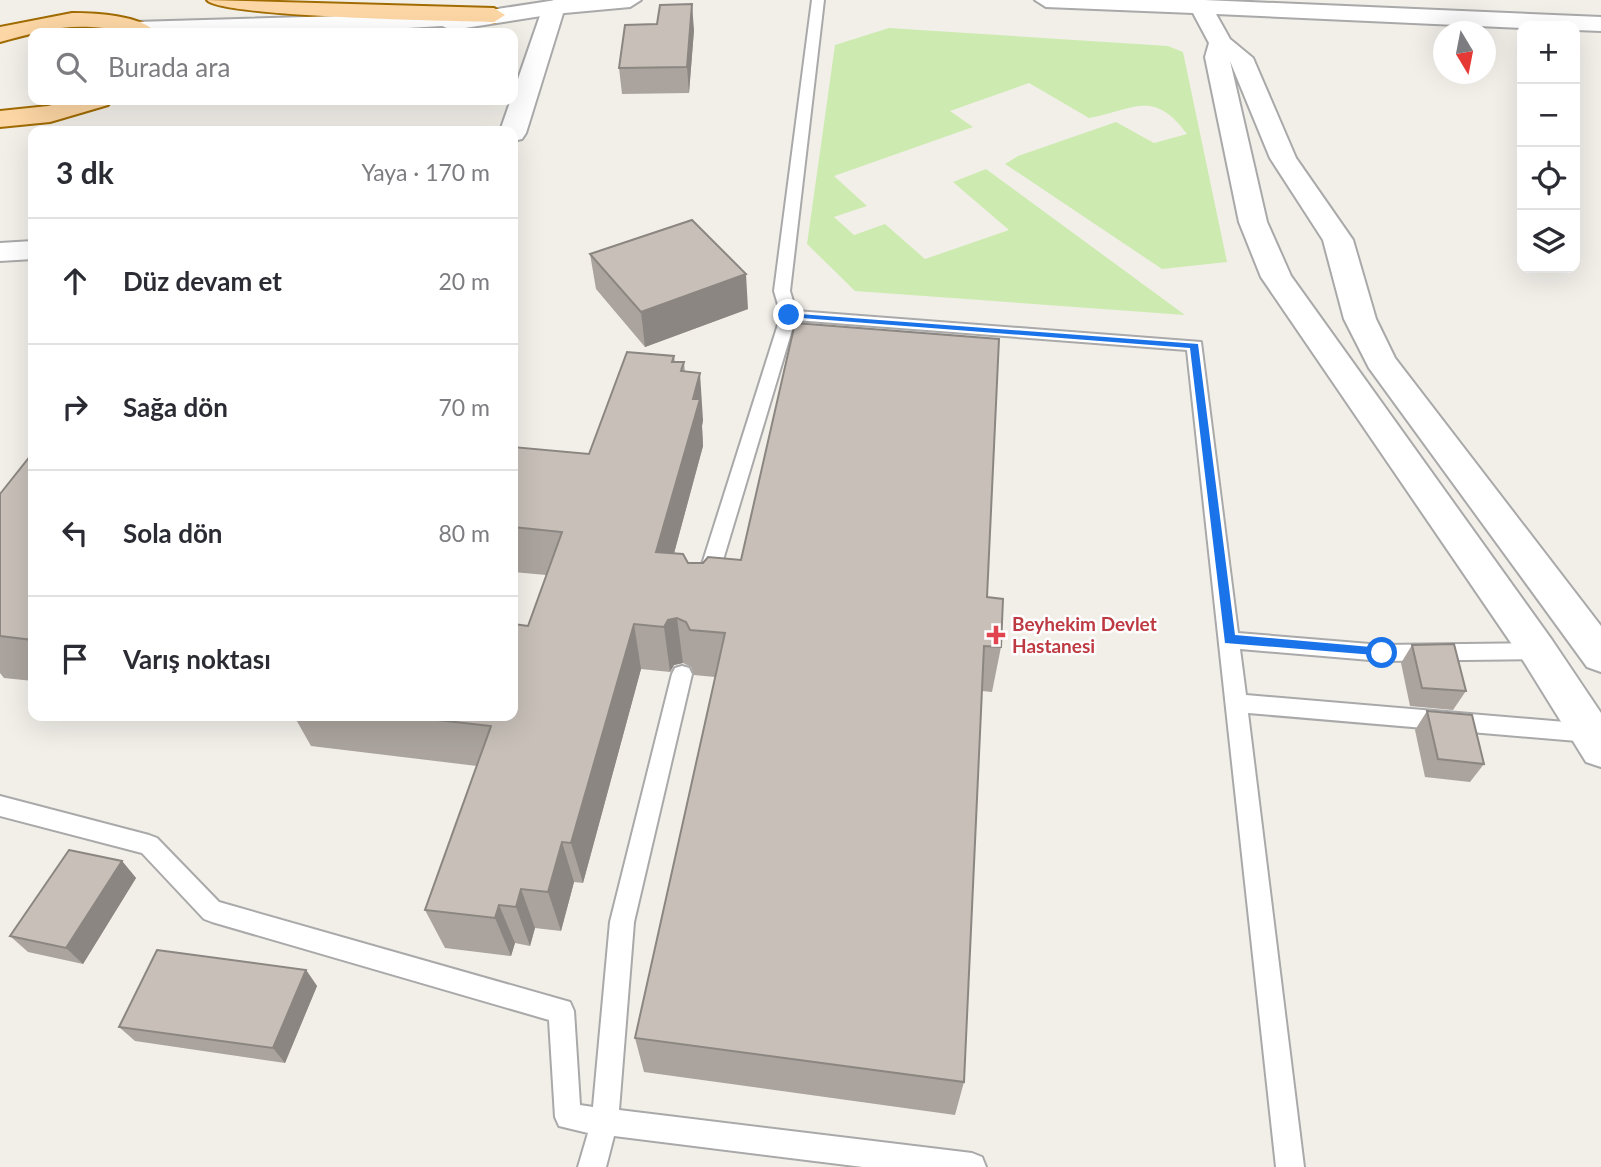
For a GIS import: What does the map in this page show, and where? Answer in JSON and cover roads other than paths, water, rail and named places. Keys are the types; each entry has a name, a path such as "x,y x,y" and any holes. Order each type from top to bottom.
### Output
{"main road":[{"path":"52,0 130,28"},
{"path":"218,0 305,8 494,15"},
{"path":"0,17 28,2"},
{"path":"30,28 52,23 110,22"},
{"path":"0,35 28,29"},
{"path":"0,119 50,114 82,105"}],"street":[{"path":"422,28 494,15 630,0"},
{"path":"1046,0 1199,3 1601,24"},
{"path":"1199,3 1221,43 1241,58 1283,158 1338,240 1360,319 1380,360 1601,656"},
{"path":"515,126 554,7"},
{"path":"248,28 494,15"},
{"path":"1221,43 1217,57 1253,222 1276,277 1538,651 1595,741"},
{"path":"0,252 28,250"},
{"path":"1515,620 1566,610"}],"lane":[{"path":"700,601 789,315 782,291 818,0"},
{"path":"789,315 1195,346 1290,1167"},
{"path":"1229,640 1382,653 1538,651"},
{"path":"592,1167 605,1121 622,922 682,674"},
{"path":"1237,703 1595,741"},
{"path":"0,806 149,845 212,911 561,1011 568,1117 972,1167"}],"place":[{"name":"Beyhekim Devlet Hastanesi","path":"996,635"}]}
